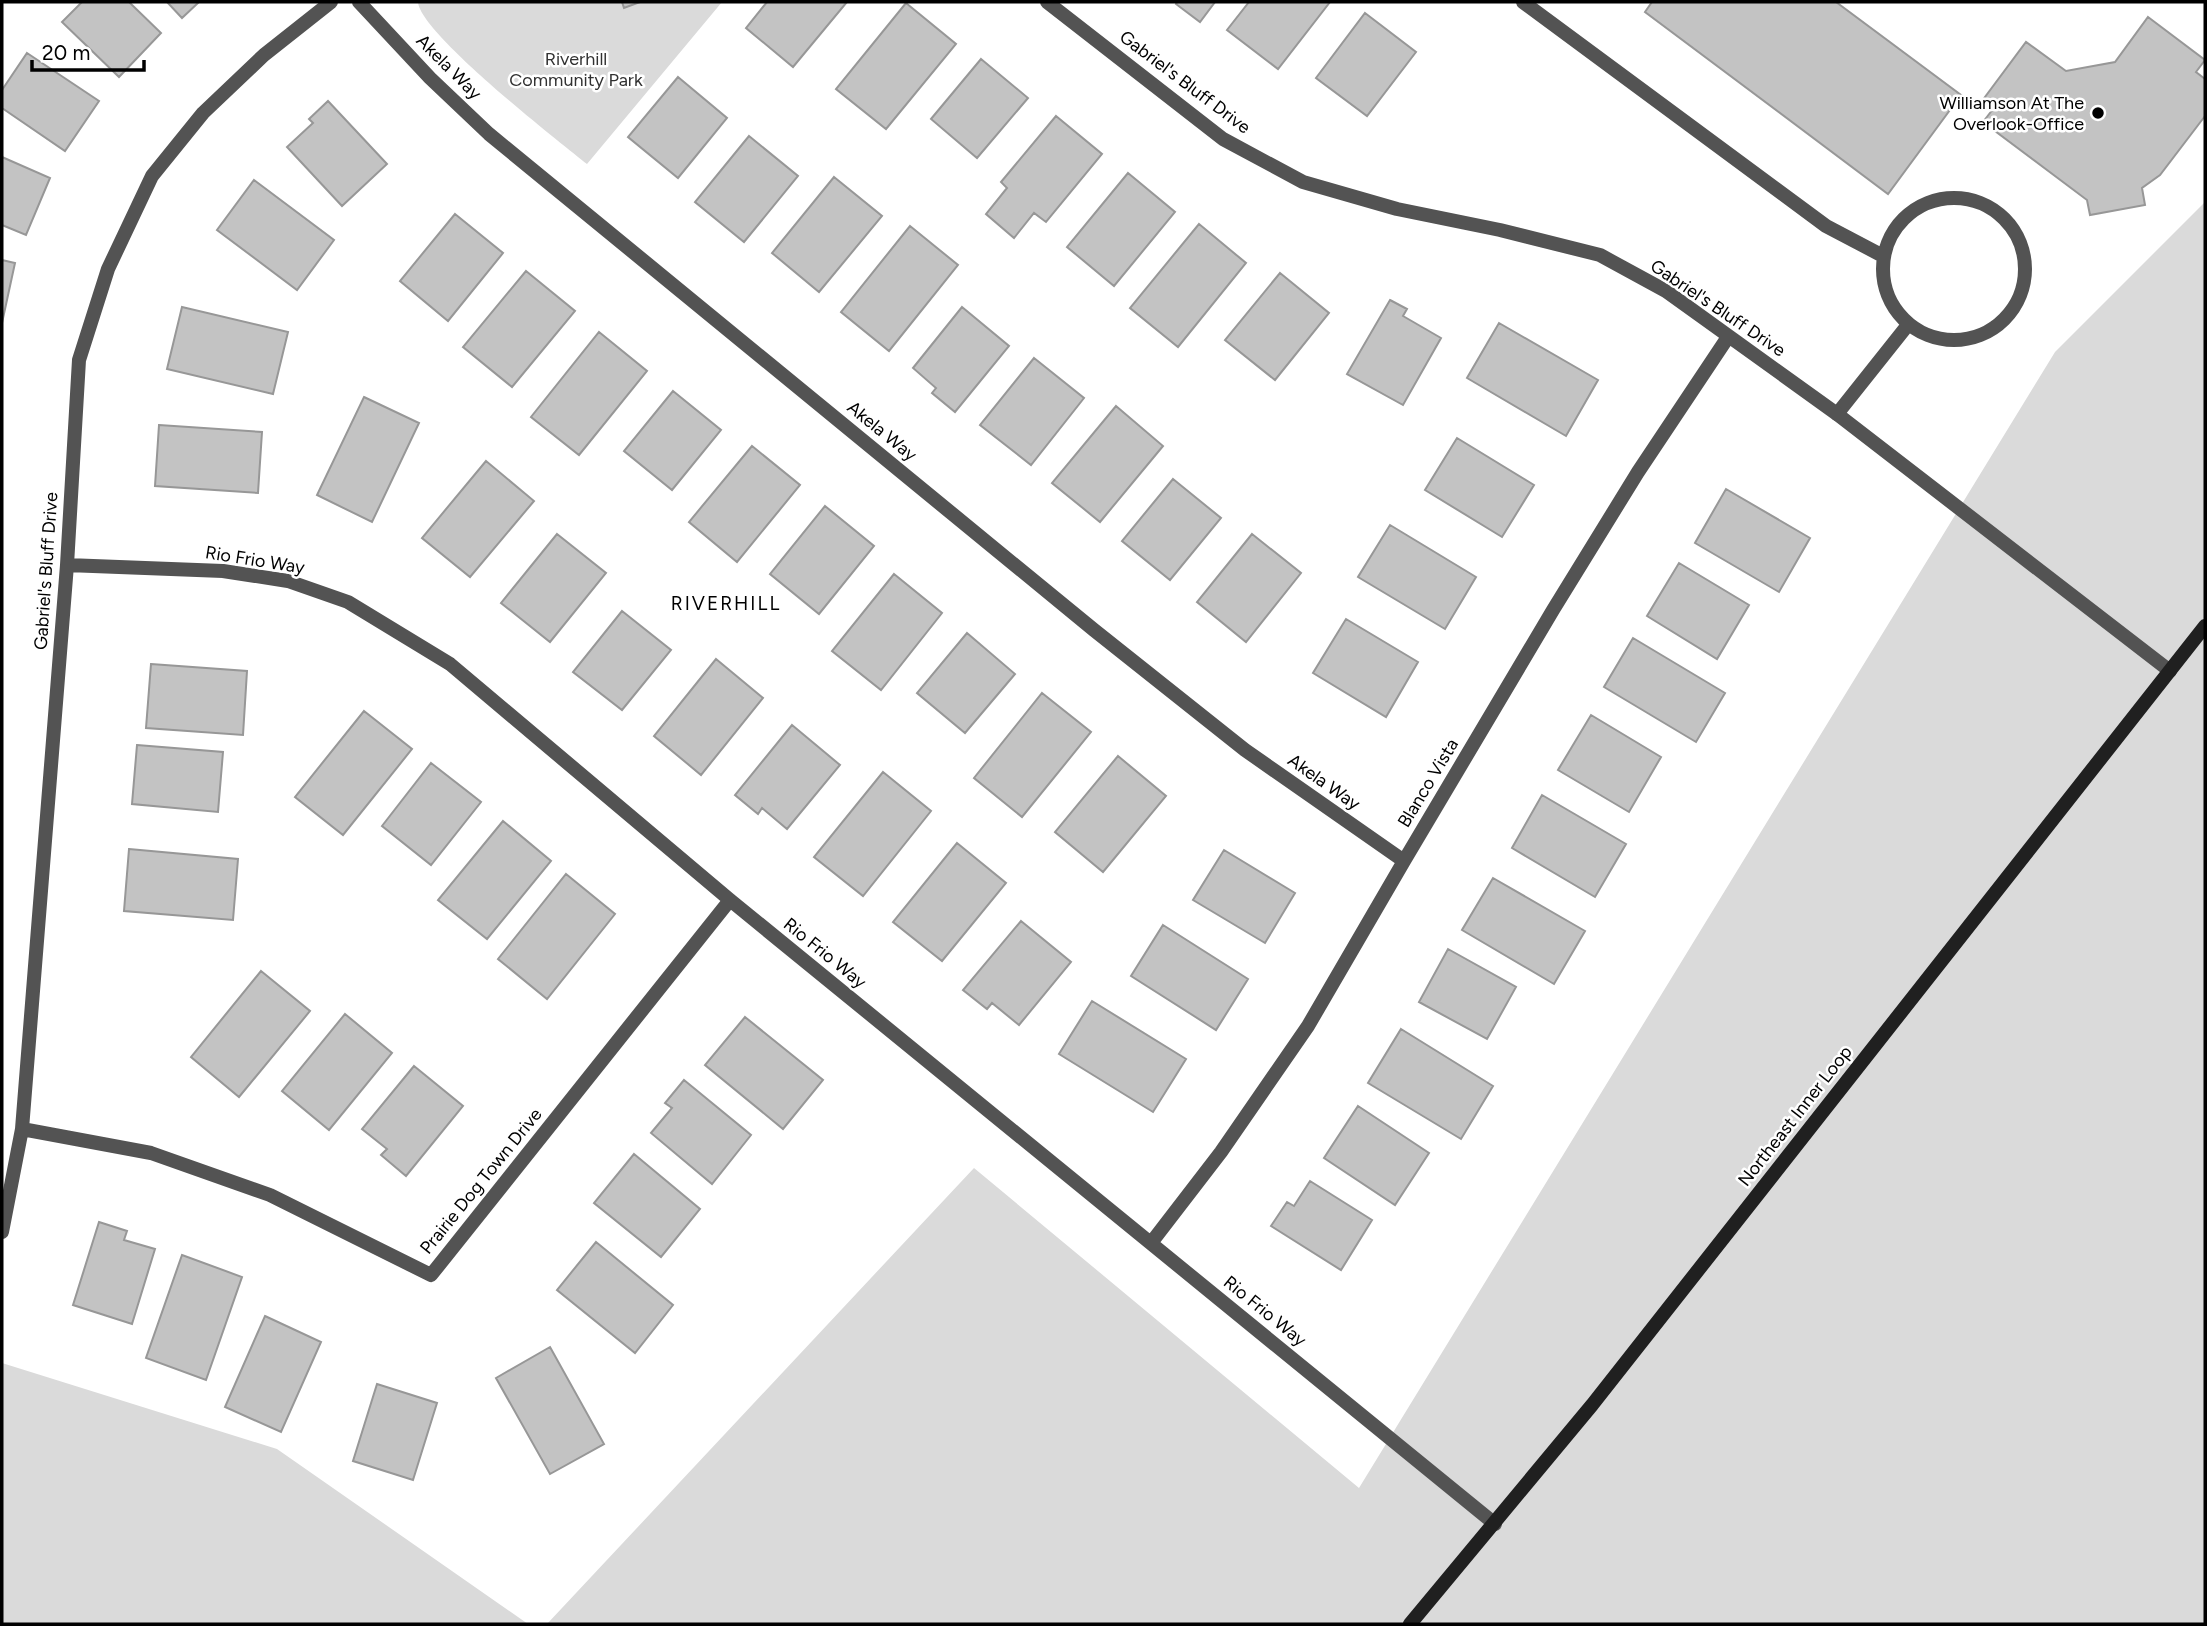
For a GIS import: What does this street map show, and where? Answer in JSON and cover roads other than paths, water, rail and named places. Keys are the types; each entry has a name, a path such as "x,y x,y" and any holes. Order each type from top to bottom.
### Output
{"main road":[{"name":"Northeast Inner Loop","path":"1410,1624 1592,1405 2205,626"}],"street":[{"name":"Gabriel's Bluff Drive","path":"2,1232 22,1129 66,565 79,360 108,269 152,176 203,113 264,55 331,2"},
{"name":"Akela Way","path":"359,2 430,78 489,134 1094,630 1245,750 1404,860"},
{"name":"Gabriel's Bluff Drive","path":"1047,2 1223,139 1303,182 1396,209 1500,230 1600,255 1666,292 1838,414 2170,671"},
{"path":"1523,2 1826,226 1884,256"},
{"path":"1951,198 1975,201 1996,212 2013,229 2023,249 2026,272 2021,295 2009,315 1992,330 1970,339 1947,341 1907,326 1891,303 1883,281 1884,256 1892,233 1906,215 1928,203 1951,198"},
{"path":"1838,414 1907,326"},
{"name":"Blanco Vista","path":"1151,1242 1221,1153 1308,1027 1404,860 1631,483 1728,337"},
{"name":"Rio Frio Way","path":"66,565 223,571 288,581 348,602 450,664 730,901 1494,1524"},
{"name":"Prairie Dog Town Drive","path":"22,1129 151,1153 175,1161 270,1195 431,1275 730,901"}],"place":[{"name":"Williamson At The Overlook-Office","path":"2098,113"}],"district":[{"name":"RIVERHILL","path":"726,603"}],"park label":[{"name":"Riverhill Community Park","path":"576,69"}]}
